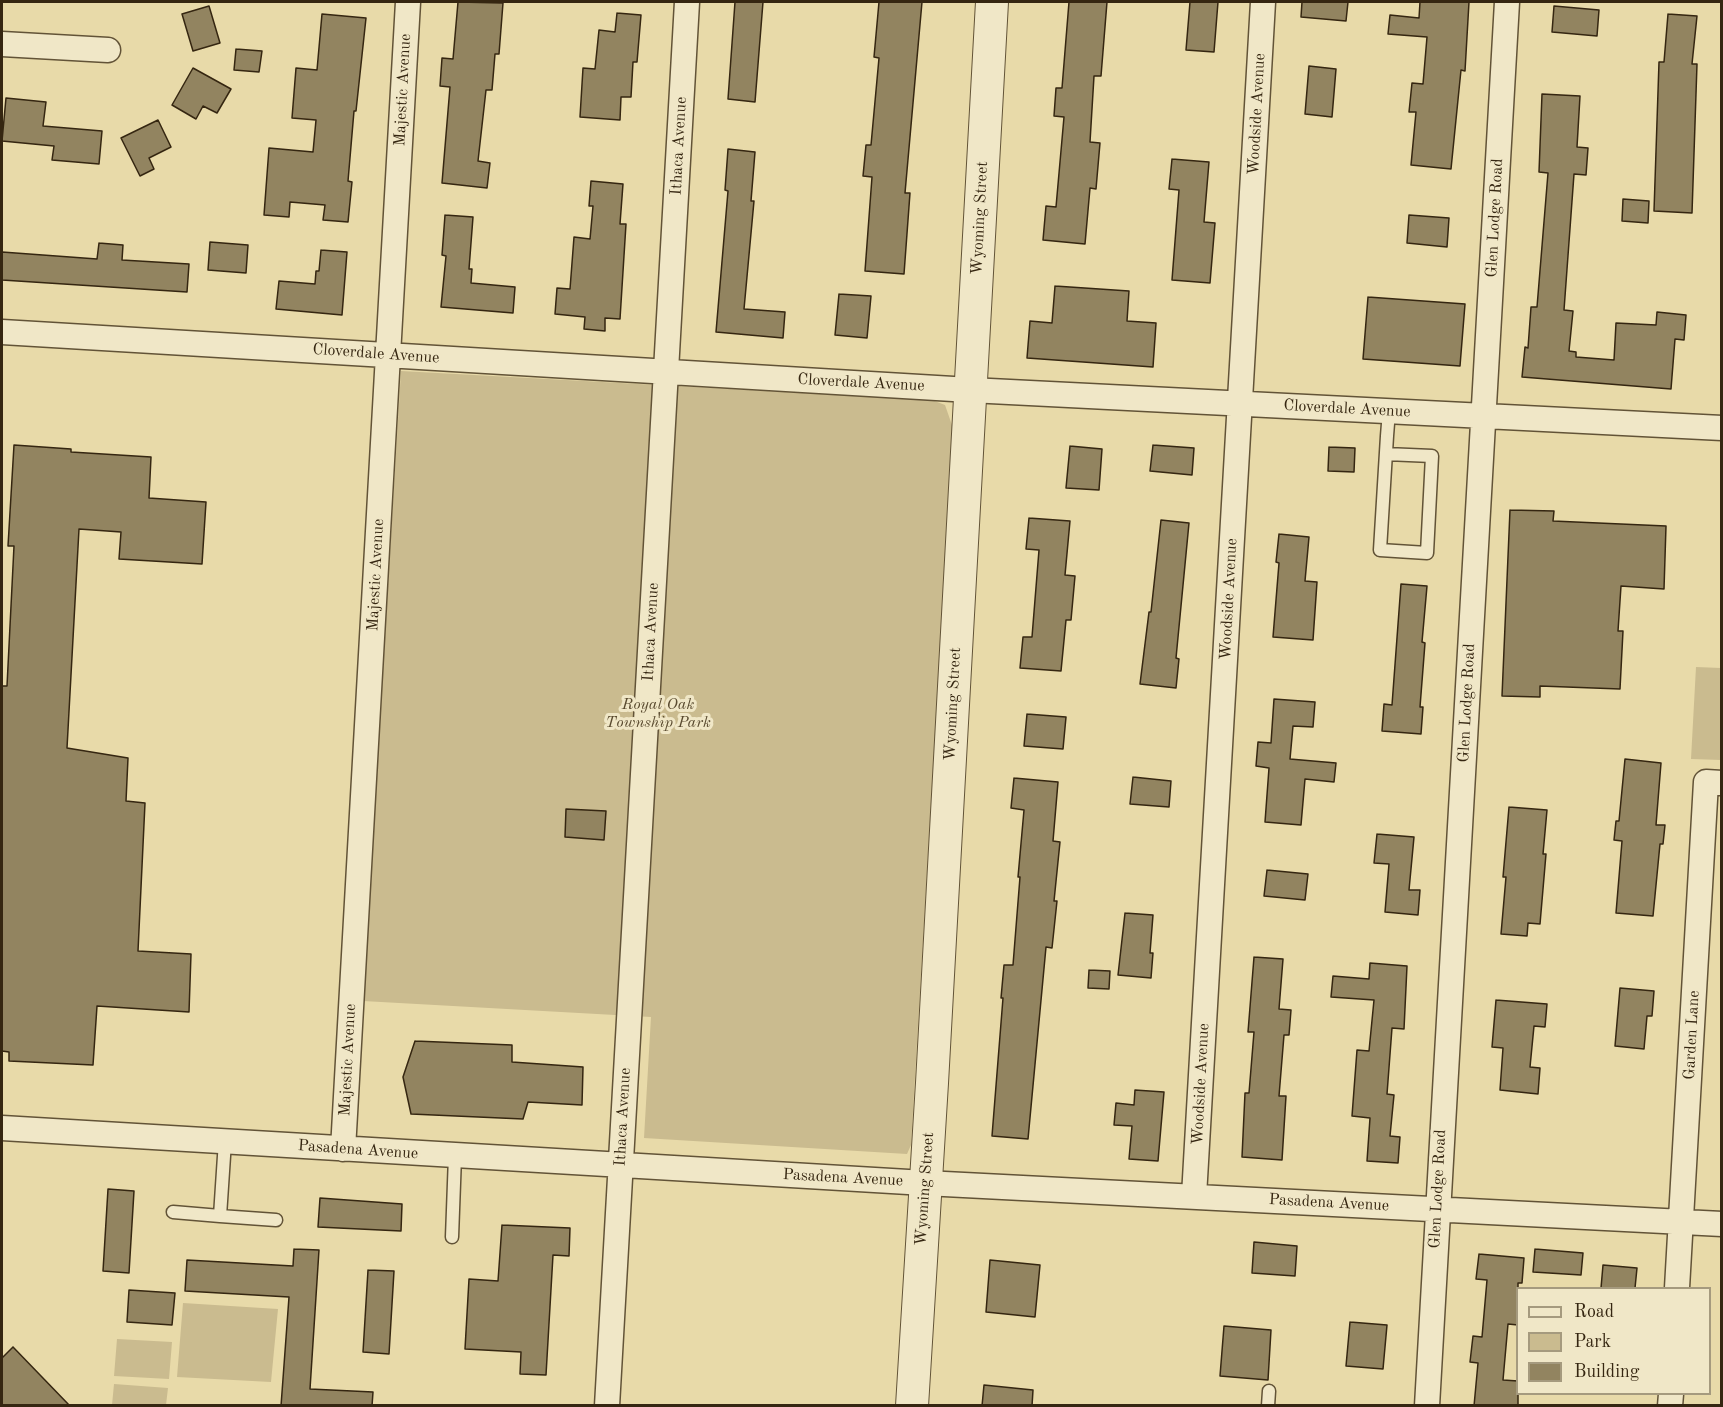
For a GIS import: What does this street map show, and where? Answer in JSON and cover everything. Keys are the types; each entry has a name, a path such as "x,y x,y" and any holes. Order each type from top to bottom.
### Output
{"street":[{"name":"Majestic Avenue","path":"343,1149 408,2"},
{"name":"Ithaca Avenue","path":"607,1406 687,2"},
{"name":"Wyoming Street","path":"912,1406 992,2"},
{"name":"Woodside Avenue","path":"1194,1196 1263,2"},
{"name":"Glen Lodge Road","path":"1427,1406 1508,2"},
{"path":"2,44 108,50"},
{"name":"Cloverdale Avenue","path":"2,332 970,390 1722,428"},
{"name":"Garden Lane","path":"1677,1287 1714,782"},
{"name":"Pasadena Avenue","path":"2,1128 925,1183 1722,1224"}],"lane":[{"path":"1386,454 1432,456 1427,553 1380,550 1386,454 1389,411"},
{"path":"220,1216 225,1141"},
{"path":"452,1237 455,1156"},
{"path":"172,1212 276,1220"},
{"path":"1268,1406 1269,1390"}],"green space":[{"name":"Royal Oak Township Park","path":"401,371 932,400 945,405 953,428 911,1145 907,1154 644,1138 651,1017 363,1001"},
{"path":"1696,667 1721,668 1721,760 1691,759"},
{"path":"183,1303 278,1309 271,1382 177,1377"},
{"path":"117,1339 172,1342 169,1379 114,1376"},
{"path":"114,1384 168,1388 166,1405 112,1405"}],"building":[{"path":"458,2 503,3 499,54 495,54 492,90 486,90 478,161 490,163 487,188 442,183 450,87 440,86 442,58 453,59"},
{"path":"735,2 763,2 755,102 728,99"},
{"path":"879,2 922,2 905,193 910,193 904,274 865,271 872,177 863,176 866,145 871,145 879,58 874,57"},
{"path":"1069,2 1107,2 1101,76 1094,76 1090,142 1100,143 1096,189 1090,188 1085,244 1043,240 1046,206 1056,207 1064,117 1054,116 1056,88 1062,88"},
{"path":"1190,2 1218,2 1214,52 1186,50"},
{"path":"1302,2 1348,2 1346,21 1301,17"},
{"path":"1420,2 1469,2 1465,71 1461,70 1451,169 1411,165 1416,112 1409,112 1412,83 1423,84 1427,37 1388,34 1390,15 1419,18"},
{"path":"209,6 220,43 193,51 182,14"},
{"path":"1554,6 1599,10 1597,36 1552,32"},
{"path":"617,13 641,15 637,62 633,62 631,97 621,97 620,120 580,117 583,68 595,69 599,30 615,32"},
{"path":"322,14 366,18 356,111 354,111 348,181 352,182 348,222 323,220 325,205 290,202 289,217 264,215 269,148 313,152 316,120 292,118 296,68 317,70"},
{"path":"1668,14 1697,16 1692,64 1697,64 1692,213 1654,211 1659,62 1664,62"},
{"path":"236,49 262,51 259,72 234,70"},
{"path":"1309,66 1336,69 1332,117 1305,114"},
{"path":"193,68 231,89 217,113 203,106 196,119 172,105"},
{"path":"1542,94 1580,96 1577,147 1588,148 1586,175 1574,174 1564,310 1573,311 1569,351 1576,352 1576,357 1614,360 1616,323 1656,325 1657,312 1686,315 1684,340 1675,339 1671,389 1522,377 1525,347 1528,348 1531,307 1537,307 1548,173 1539,172"},
{"path":"6,98 46,102 43,126 102,131 99,164 52,160 54,146 2,141"},
{"path":"158,120 171,147 149,158 154,169 140,176 121,138"},
{"path":"728,149 755,152 751,201 754,201 744,309 785,312 783,338 716,332 728,191 725,190"},
{"path":"1172,159 1209,162 1204,222 1215,223 1210,283 1172,280 1179,190 1169,189"},
{"path":"591,181 623,184 620,224 626,224 620,319 605,318 605,331 584,329 585,317 555,314 557,288 570,289 574,237 590,239 593,206 589,206"},
{"path":"1623,199 1649,201 1648,223 1622,221"},
{"path":"445,215 473,217 469,269 472,269 471,283 515,287 513,313 441,307 446,256 442,255"},
{"path":"1409,215 1449,218 1447,247 1407,243"},
{"path":"210,242 248,245 246,273 208,270"},
{"path":"99,243 123,245 122,260 189,264 187,292 2,280 2,252 97,259"},
{"path":"321,250 347,252 342,315 276,309 279,281 315,284"},
{"path":"1055,286 1129,291 1127,321 1156,323 1153,367 1027,358 1030,321 1052,323"},
{"path":"839,294 871,296 867,338 835,335"},
{"path":"1368,297 1465,304 1460,366 1363,359"},
{"path":"14,445 71,449 71,452 151,457 149,498 206,502 202,564 119,559 121,532 79,529 67,748 128,758 126,801 145,803 138,951 191,954 189,1012 97,1006 93,1065 9,1061 9,1052 2,1051 2,686 7,686 14,546 8,546"},
{"path":"1153,445 1194,448 1192,475 1150,471"},
{"path":"1070,446 1102,449 1099,490 1066,488"},
{"path":"1329,447 1355,448 1354,472 1328,471"},
{"path":"1510,510 1554,511 1553,521 1666,526 1664,589 1621,586 1618,631 1623,631 1620,689 1540,686 1540,697 1502,696"},
{"path":"1029,518 1070,521 1065,575 1075,576 1071,620 1066,620 1061,671 1020,668 1023,637 1032,637 1039,550 1026,549"},
{"path":"1161,520 1189,523 1176,658 1179,659 1176,688 1140,684"},
{"path":"1279,534 1309,537 1305,581 1317,582 1313,640 1273,637"},
{"path":"1401,584 1427,586 1422,642 1425,643 1420,707 1423,707 1421,734 1382,731 1384,704 1392,705"},
{"path":"1274,699 1315,702 1313,727 1293,726 1290,759 1336,763 1334,782 1305,779 1301,825 1265,822 1269,768 1256,766 1258,742 1271,743"},
{"path":"1027,714 1066,717 1063,749 1024,746"},
{"path":"1625,759 1661,763 1656,825 1665,825 1663,844 1660,844 1653,916 1616,913 1622,841 1614,840 1616,821 1619,821"},
{"path":"1133,777 1171,781 1169,807 1130,804"},
{"path":"1014,778 1058,782 1053,841 1060,842 1054,901 1057,901 1052,948 1046,947 1028,1139 992,1136 1004,965 1013,965 1020,877 1018,877 1024,810 1011,808"},
{"path":"1509,807 1547,810 1540,924 1528,923 1527,936 1501,934"},
{"path":"566,809 606,811 604,840 565,837"},
{"path":"1377,834 1414,837 1409,890 1420,890 1418,915 1385,912 1389,864 1374,863"},
{"path":"1267,870 1308,874 1305,900 1264,896"},
{"path":"1125,913 1153,915 1151,978 1118,975"},
{"path":"1254,957 1283,959 1279,1009 1291,1010 1289,1035 1284,1035 1279,1096 1286,1096 1282,1160 1242,1157 1245,1093 1249,1093 1254,1032 1248,1032"},
{"path":"1370,963 1407,966 1404,1029 1392,1028 1387,1094 1394,1095 1390,1136 1400,1137 1398,1163 1367,1161 1370,1118 1352,1116 1357,1050 1369,1051 1374,1000 1331,997 1333,976 1369,979"},
{"path":"1089,970 1110,971 1109,989 1088,988"},
{"path":"1620,988 1654,991 1652,1016 1647,1016 1644,1049 1615,1046"},
{"path":"1496,1000 1547,1004 1545,1027 1534,1026 1530,1067 1540,1068 1538,1094 1500,1090 1503,1048 1492,1047"},
{"path":"415,1041 512,1045 512,1062 583,1067 582,1105 528,1102 523,1119 411,1114 403,1077"},
{"path":"1135,1090 1164,1092 1158,1161 1129,1159 1132,1126 1114,1125 1116,1103 1134,1105"},
{"path":"108,1189 134,1191 129,1273 103,1271"},
{"path":"320,1198 402,1204 401,1231 318,1227"},
{"path":"502,1225 570,1228 569,1256 553,1255 546,1375 520,1374 521,1352 465,1349 469,1279 498,1281"},
{"path":"1254,1242 1297,1246 1295,1276 1252,1273"},
{"path":"294,1249 319,1250 310,1389 373,1392 372,1406 281,1406 289,1297 185,1291 187,1260 293,1266"},
{"path":"1535,1249 1583,1253 1581,1275 1533,1272"},
{"path":"1479,1254 1524,1258 1522,1283 1518,1283 1516,1287 1516,1325 1508,1324 1503,1380 1516,1381 1518,1406 1474,1406 1478,1363 1470,1362 1473,1336 1482,1337 1487,1280 1476,1279"},
{"path":"990,1260 1040,1265 1035,1317 986,1312"},
{"path":"1603,1265 1637,1268 1635,1287 1601,1287"},
{"path":"368,1270 394,1271 389,1354 363,1352"},
{"path":"129,1290 175,1293 172,1325 127,1322"},
{"path":"1350,1322 1387,1325 1383,1369 1346,1366"},
{"path":"1224,1326 1271,1330 1268,1380 1220,1376"},
{"path":"13,1347 70,1406 2,1406 2,1358"},
{"path":"984,1385 1033,1390 1032,1406 982,1406"}]}
